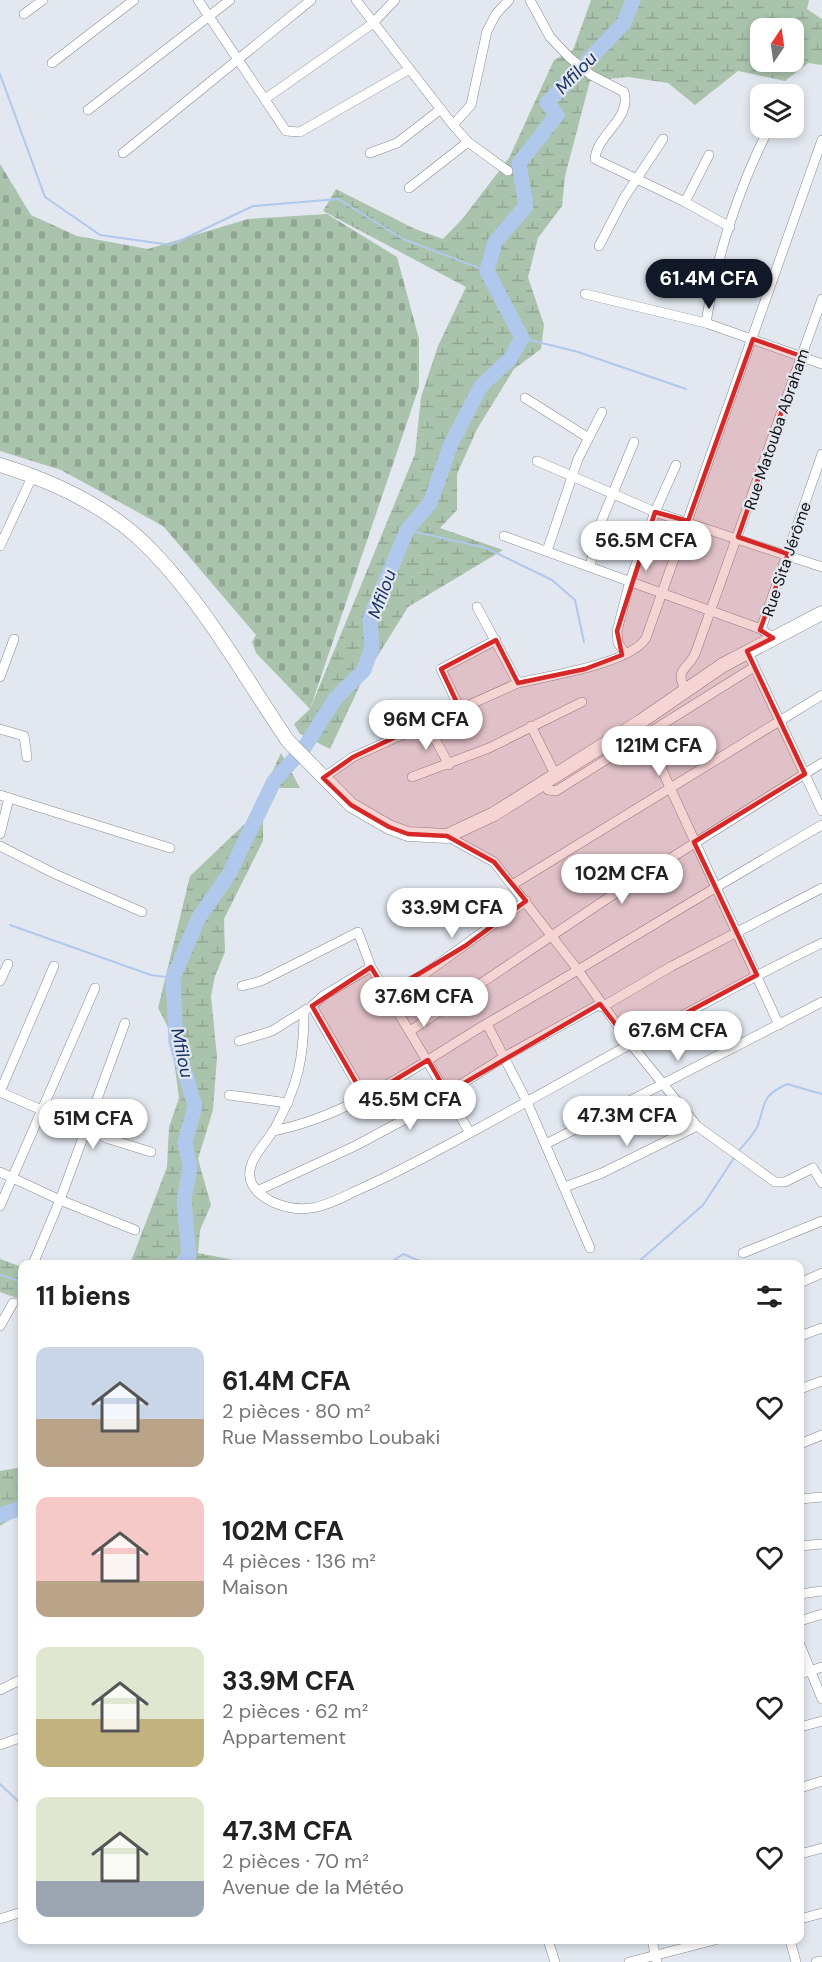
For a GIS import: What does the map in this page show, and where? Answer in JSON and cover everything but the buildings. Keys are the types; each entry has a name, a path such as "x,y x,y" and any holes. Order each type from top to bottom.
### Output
{"street":[{"path":"24,14 43,0"},
{"path":"52,63 134,0"},
{"path":"198,0 286,131 300,132 408,70"},
{"path":"88,110 230,0"},
{"path":"123,153 311,0"},
{"path":"356,0 408,70 468,142 508,171"},
{"path":"265,99 372,24 395,0"},
{"path":"453,125 471,105 487,31 496,14 509,0"},
{"path":"530,0 550,37 570,58 591,75 618,87 626,100 624,111 599,146 595,159 685,202 730,227"},
{"path":"370,153 397,143 441,109"},
{"path":"706,323 730,227 752,164 764,138"},
{"path":"599,246 624,198 649,157 663,140"},
{"path":"323,777 353,757 459,707 518,683 585,669 643,644 822,141"},
{"path":"409,188 468,142"},
{"path":"685,202 709,155"},
{"path":"585,294 706,323 822,364"},
{"name":"Rue Matouba Abraham","path":"685,690 680,672 695,654 822,299"},
{"path":"525,398 587,437"},
{"path":"546,551 587,437 602,412"},
{"path":"590,566 599,528 634,442"},
{"name":"Rue Sita Jérôme","path":"761,629 822,454"},
{"path":"537,461 655,512 738,537 822,567"},
{"path":"0,465 33,475 99,509 152,550 186,590 288,741 351,805 389,827 408,834 447,836 494,862 578,970 630,1043 698,1126 775,1182 785,1182 813,1168 822,1183"},
{"path":"625,653 616,637 630,581 655,512 676,465"},
{"path":"0,546 33,475"},
{"path":"504,536 711,610 761,629 773,638"},
{"path":"477,607 518,683"},
{"path":"543,783 551,792 570,783 604,762 685,690 747,651 822,613"},
{"path":"0,677 14,639"},
{"path":"459,707 441,669 496,640"},
{"path":"747,651 822,811"},
{"path":"447,836 494,814 598,748 643,728 754,666"},
{"path":"512,885 668,787 822,695"},
{"path":"412,777 449,765 582,702"},
{"path":"426,724 449,765"},
{"path":"531,726 558,772 570,783"},
{"path":"643,728 668,787 779,1025"},
{"path":"0,729 24,736 27,757"},
{"path":"598,748 604,762"},
{"path":"410,1030 694,842 822,763"},
{"path":"0,834 5,797 170,848"},
{"path":"273,1131 300,1127 365,1098 716,886 822,825"},
{"path":"0,846 55,874 142,912"},
{"path":"257,1191 355,1146 504,1057 822,888"},
{"path":"387,993 423,975 526,901"},
{"path":"242,986 261,981 358,932 371,967 470,1133"},
{"path":"308,1008 303,1056 288,1103 250,1167 251,1181 257,1191 286,1209 313,1208 399,1172 630,1043 822,943"},
{"path":"0,981 8,964"},
{"path":"54,966 0,1092 87,1129 151,1152"},
{"path":"239,1041 272,1031 371,967"},
{"path":"0,1206 95,988"},
{"path":"546,1144 822,1002"},
{"path":"308,1008 365,1098"},
{"path":"35,1260 60,1200 125,1023"},
{"path":"487,1024 527,1102 590,1248"},
{"path":"229,1095 288,1103"},
{"path":"565,1187 602,1173 698,1126"},
{"path":"0,1172 60,1200 135,1230"},
{"path":"743,1253 822,1221"},
{"path":"804,1281 822,1273"},
{"path":"0,1326 13,1303"},
{"path":"804,1335 822,1328"},
{"path":"804,1388 822,1381"},
{"path":"804,1442 822,1435"},
{"path":"804,1499 822,1497"},
{"path":"804,1546 822,1544"},
{"path":"804,1593 822,1591"},
{"path":"804,1620 822,1614"},
{"path":"804,1655 822,1699"},
{"path":"804,1673 822,1667"},
{"path":"0,1690 18,1681"},
{"path":"804,1726 822,1721"},
{"path":"0,1745 18,1738"},
{"path":"804,1787 822,1781"},
{"path":"804,1853 822,1848"},
{"path":"0,1919 18,1913"},
{"path":"804,1918 822,1913"},
{"path":"549,1944 555,1962"},
{"path":"629,1962 656,1958 702,1944"},
{"path":"791,1944 796,1962"},
{"path":"816,1962 822,1961"}],"highlighted area":[{"path":"753,339 801,356 738,537 788,554 760,630 773,638 747,651 805,774 694,842 757,975 630,1043 600,1004 447,1093 428,1060 365,1098 312,1006 371,967 387,993 465,946 526,901 494,862 447,836 408,834 389,827 351,805 323,778 353,757 459,707 441,669 496,640 518,683 585,669 622,655 617,631 655,512 688,521"}],"green space":[{"path":"591,0 809,0 807,9 822,19 822,65 808,63 804,66 804,18 750,18 750,72 796,72 785,81 738,71 695,105 668,83 628,77 590,81 565,176 562,206 538,238 528,277 544,325 541,349 514,369 477,429 457,474 457,510 440,528 503,550 408,607 362,681 330,749 300,734 294,724 310,709 415,454 421,397 438,346 466,287 323,211 336,189 415,229 443,239 463,218 509,158 554,60 573,50"},
{"path":"0,164 31,215 77,236 148,249 248,219 327,214 397,257 419,339 419,387 310,709 256,653 252,642 256,635 163,526 61,470 0,451"},
{"path":"281,753 300,788 279,788 263,821 263,841 224,919 225,952 215,976 211,996 217,1057 213,1110 198,1159 211,1205 200,1230 198,1253 234,1260 132,1260 167,1167 169,1127 179,1098 170,1031 158,1008 190,876 252,817"},
{"path":"0,1259 18,1266 18,1299 0,1292"},
{"path":"18,1468 18,1516 0,1526 0,1471"}],"waterway":[{"name":"Mfilou","path":"185,1260 189,1256 184,1200 190,1167 185,1143 195,1106 176,1042 173,978 198,919 229,874 274,781 304,748 335,699 364,670 372,647 370,619 407,530 430,503 451,444 481,386 510,359 522,338 487,271 495,242 526,206 519,163 557,115 547,103 624,23 633,0"},
{"path":"0,74 45,197 100,235 171,245 253,206 338,199 403,239 487,271"},
{"path":"522,338 578,352 686,389"},
{"path":"407,530 486,548 552,580 575,600 584,642"},
{"path":"10,925 151,975 173,978"},
{"path":"737,1153 752,1136 766,1100 773,1092 787,1084 822,1094"},
{"path":"641,1260 703,1205 734,1158"},
{"path":"395,1260 403,1254 417,1260"},
{"path":"0,1275 18,1281"},
{"name":"Mfilou","path":"0,1515 18,1509"},
{"path":"0,1784 18,1801"}]}
